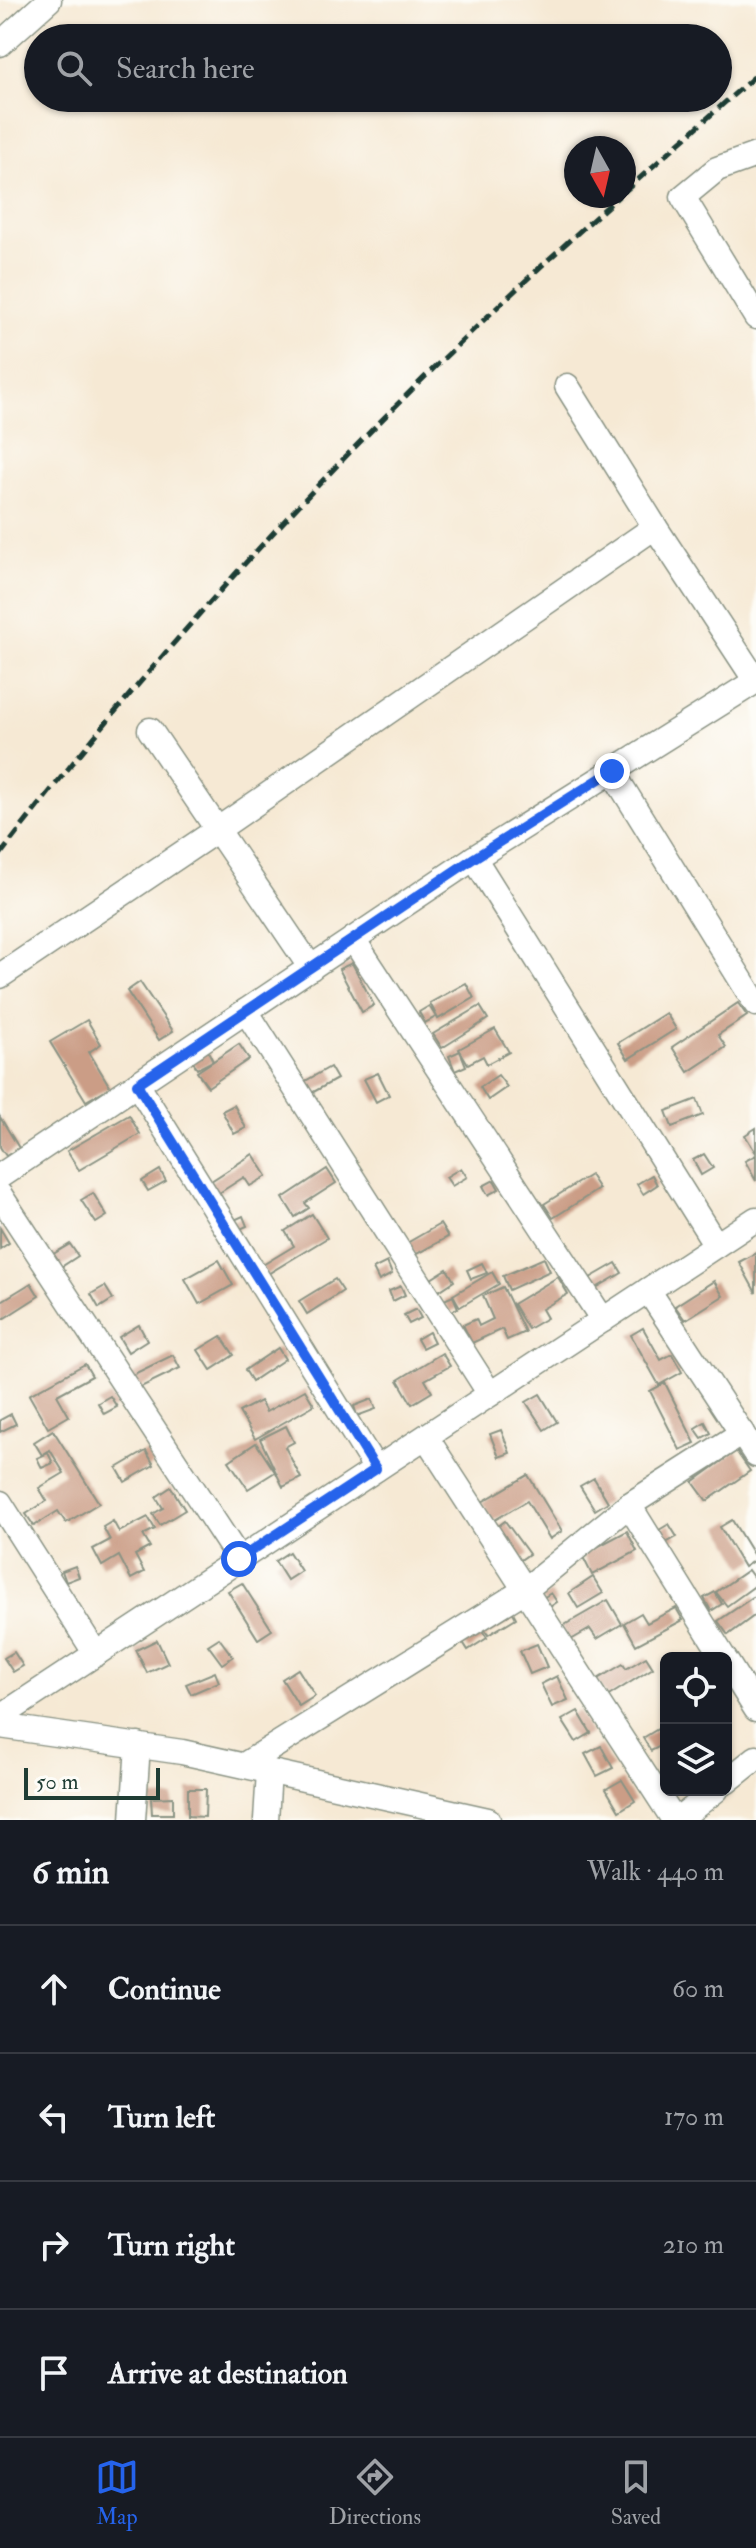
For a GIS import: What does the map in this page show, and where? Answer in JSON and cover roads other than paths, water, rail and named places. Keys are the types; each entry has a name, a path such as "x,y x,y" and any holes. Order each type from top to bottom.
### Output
{"street":[{"path":"0,44 49,0"},
{"path":"756,155 717,169 683,197 756,317"},
{"path":"0,1176 474,858 756,681 567,386"},
{"path":"0,976 655,527"},
{"path":"150,730 311,968"},
{"path":"612,771 756,1004"},
{"path":"474,858 716,1245"},
{"path":"353,939 603,1320"},
{"path":"246,1011 490,1394"},
{"path":"137,1084 376,1469"},
{"path":"0,1195 239,1559"},
{"path":"0,1717 756,1219"},
{"path":"648,1290 756,1455"},
{"path":"244,1765 525,1590 629,1505 742,1433"},
{"path":"426,1437 676,1820 708,1796"},
{"path":"0,1503 96,1654"},
{"path":"629,1505 721,1652"},
{"path":"732,1670 756,1709"},
{"path":"0,1726 138,1745 244,1765 456,1816 488,1820"},
{"path":"133,1820 138,1745"},
{"path":"732,1777 756,1758"},
{"path":"266,1820 269,1771"}],"railway":[{"path":"732,96 756,75"},
{"path":"636,181 714,112"},
{"path":"0,855 143,679 294,510 453,349 606,208"}]}
